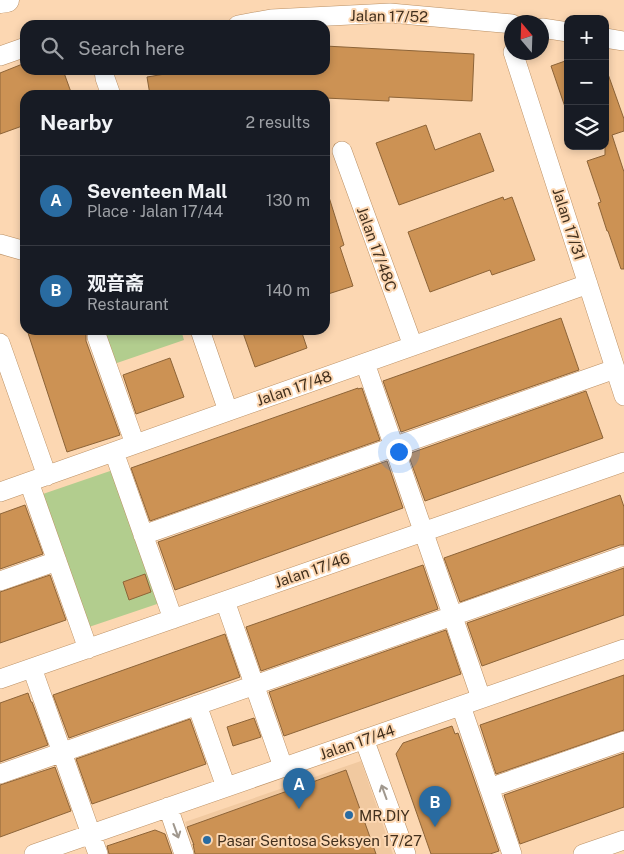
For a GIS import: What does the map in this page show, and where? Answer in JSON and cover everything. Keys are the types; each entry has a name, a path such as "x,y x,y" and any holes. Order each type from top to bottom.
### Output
{"main road":[{"path":"0,1 6,0"}],"street":[{"name":"Jalan 17/52","path":"266,20 390,13 504,23"},
{"path":"549,29 564,31"},
{"path":"609,39 624,41"},
{"path":"0,56 20,49"},
{"name":"Jalan 17/31","path":"516,60 624,396"},
{"path":"105,75 109,90"},
{"name":"Jalan 17/48C","path":"342,152 413,346"},
{"path":"0,244 20,250"},
{"name":"Jalan 17/48","path":"0,492 588,284"},
{"path":"202,335 228,411"},
{"path":"97,337 135,444"},
{"path":"0,343 7,386 47,476"},
{"path":"365,363 482,698"},
{"path":"144,535 615,369"},
{"path":"114,452 173,619"},
{"name":"Jalan 17/46","path":"0,679 624,462"},
{"path":"29,482 88,649"},
{"path":"0,774 624,556"},
{"path":"0,581 57,561"},
{"path":"226,601 283,768"},
{"name":"Jalan 17/44","path":"34,854 624,649"},
{"path":"32,668 98,854"},
{"path":"197,705 226,787"},
{"path":"461,706 512,854"},
{"path":"364,739 406,854"},
{"path":"490,788 624,741"},
{"path":"168,808 184,854"},
{"path":"583,854 624,840"}],"shaded area":[{"path":"361,761 393,854 196,854 185,822"}],"green space":[{"path":"104,335 182,335 184,340 114,364"},
{"path":"113,470 160,603 86,628 40,495"}],"building":[{"path":"330,46 474,54 472,101 389,97 389,101 330,98 330,90 149,90 147,77 159,75 330,75"},
{"path":"564,61 564,104 551,66"},
{"path":"20,65 20,75 65,75 70,90 20,90 20,127 0,134 0,73"},
{"path":"609,77 624,119 624,131 612,135 624,172 624,269 621,269 607,231 598,203 601,202 587,161 605,155 605,150 609,150"},
{"path":"426,125 435,150 480,133 494,171 399,205 376,143"},
{"path":"503,197 504,200 512,197 535,260 492,275 490,270 430,292 408,232"},
{"path":"330,200 344,245 340,247 353,286 330,293"},
{"path":"561,318 579,370 401,432 383,381"},
{"path":"29,335 86,335 86,341 120,435 67,452"},
{"path":"244,335 303,335 307,348 255,367"},
{"path":"170,358 184,397 136,414 123,375"},
{"path":"362,388 380,440 150,521 131,468"},
{"path":"586,391 603,438 425,501 408,454"},
{"path":"387,461 403,508 175,590 158,542"},
{"path":"620,495 624,507 624,545 460,602 444,558"},
{"path":"25,505 43,554 0,569 0,514"},
{"path":"423,565 438,609 261,671 246,627"},
{"path":"624,568 624,615 482,666 467,623"},
{"path":"145,574 151,592 129,600 123,582"},
{"path":"50,575 66,620 0,643 0,592"},
{"path":"446,630 461,674 284,736 269,692"},
{"path":"225,634 240,677 69,738 53,695"},
{"path":"624,675 624,730 496,774 480,725"},
{"path":"28,693 48,745 0,762 0,703"},
{"path":"254,718 261,737 233,746 227,727"},
{"path":"190,719 206,764 92,804 76,759"},
{"path":"452,726 455,734 458,733 499,851 490,854 431,854 396,754 403,743"},
{"path":"624,753 624,807 520,844 504,795"},
{"path":"55,767 71,811 0,837 0,785"},
{"path":"346,770 376,854 195,854 194,845 187,827"},
{"path":"155,830 165,834 172,854 109,854 107,846"}],"place":[{"name":"Seventeen Mall","path":"299,809"},
{"name":"MR.DIY","path":"349,815"},
{"name":"观音斋","path":"435,827"},
{"name":"Pasar Sentosa Seksyen 17/27","path":"207,840"}]}
